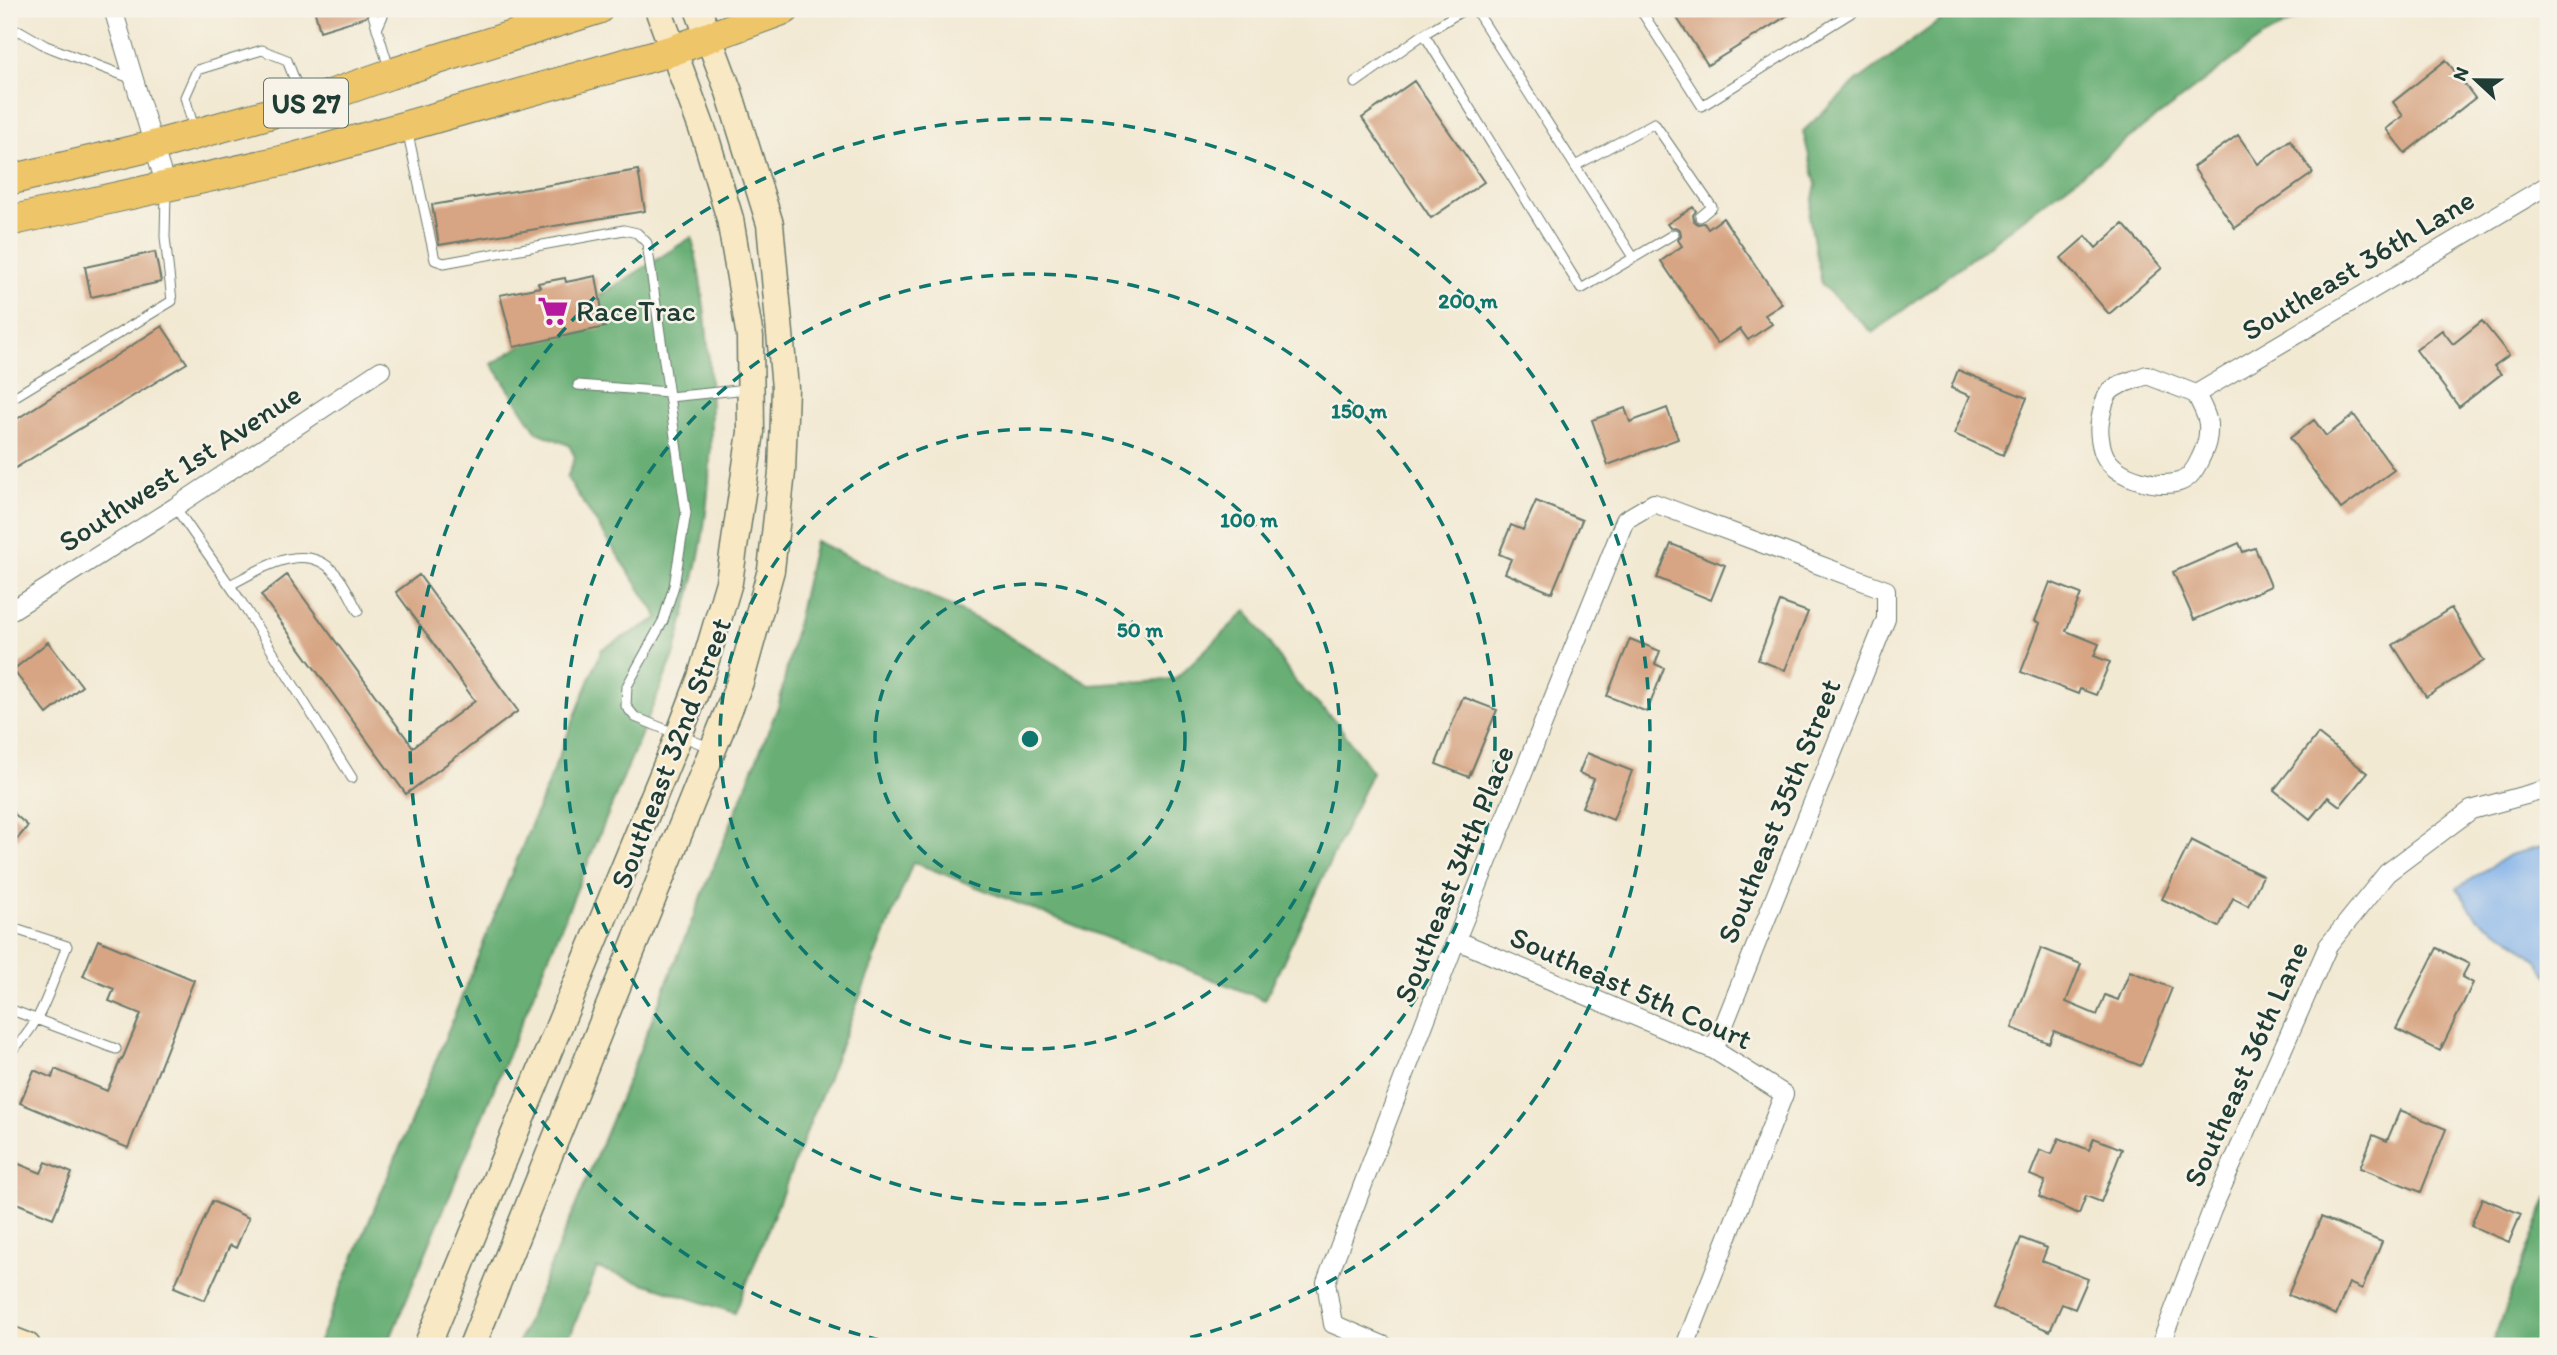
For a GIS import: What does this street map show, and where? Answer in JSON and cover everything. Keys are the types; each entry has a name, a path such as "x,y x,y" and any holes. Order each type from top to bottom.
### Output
{"highway":[{"name":"US 27","path":"9,180 153,146 304,104 390,74 598,9"},
{"name":"US 27","path":"9,221 290,159 674,50 785,9"}],"main road":[{"name":"Southeast 32nd Street","path":"427,1346 679,735 701,677 729,582 751,432 750,337 730,219 708,142 658,9"},
{"name":"Southeast 32nd Street","path":"472,1346 740,682 771,570 782,472 785,388 770,224 710,37 698,9"},
{"path":"9,1339 27,1346"}],"street":[{"path":"113,9 166,187"},
{"name":"Southeast 36th Lane","path":"2196,394 2548,186"},
{"name":"Southwest 1st Avenue","path":"9,612 175,507 382,369"},
{"path":"2147,374 2196,394 2208,421 2208,444 2195,471 2181,482 2156,484 2136,478 2120,471 2106,459 2099,429 2104,397 2115,387 2147,374"},
{"name":"Southeast 35th Street","path":"1654,503 1886,590 1886,619 1714,1051"},
{"name":"Southeast 34th Place","path":"1385,1346 1333,1324 1326,1282 1456,940 1625,520 1654,503"},
{"name":"Southeast 36th Lane","path":"2160,1346 2212,1210 2328,946 2387,873 2471,810 2548,789"},
{"name":"Southeast 5th Court","path":"1456,940 1714,1051 1784,1094 1685,1346"}],"lane":[{"path":"377,29 386,9"},
{"path":"1355,83 1424,34 1465,9"},
{"path":"1475,9 1633,257"},
{"path":"1640,9 1702,106 1857,9"},
{"path":"373,15 390,74"},
{"path":"9,34 20,31 47,46 133,79"},
{"path":"1424,34 1581,289 1674,234"},
{"path":"196,134 185,97 197,70 262,50 287,60 304,104"},
{"path":"1575,166 1654,123 1712,207 1700,218"},
{"path":"407,126 435,260 444,263 624,230 637,233 647,243 686,513 674,586 663,621 627,686 626,706 635,717 713,749"},
{"path":"9,400 172,302 165,237 166,187"},
{"path":"578,385 669,394 751,389"},
{"path":"175,507 230,585 352,778"},
{"path":"230,585 288,558 315,559 336,574 358,611"},
{"path":"9,927 67,947 36,1019 19,1045 9,1052"},
{"path":"9,1009 116,1049"}],"green space":[{"path":"1956,9 2315,9 2261,38 1873,333 1822,285 1809,216 1816,185 1803,131 1857,81"},
{"path":"692,237 708,347 710,462 700,549 675,653 387,1346 317,1346 429,1078 602,649 659,618 567,478 575,457 569,445 537,432 492,364"},
{"path":"815,541 997,629 1090,685 1175,679 1247,610 1296,683 1337,723 1372,772 1265,1000 913,862 735,1313 597,1268 566,1346 517,1346 621,1097 779,704"},
{"path":"2548,1196 2548,1346 2491,1346"}],"water":[{"path":"2548,845 2548,976 2539,962 2511,938 2477,918 2457,888 2509,855"}],"building":[{"path":"314,9 370,9 366,17 320,31"},
{"path":"1671,9 1713,9 1719,17 1732,9 1798,9 1708,65"},
{"path":"2446,60 2475,98 2405,153 2386,129 2403,116 2393,102"},
{"path":"1414,81 1484,182 1431,218 1362,118"},
{"path":"2238,135 2258,164 2290,140 2313,173 2235,228 2193,167"},
{"name":"RaceTrac","path":"638,170 645,211 439,245 432,205"},
{"path":"1693,207 1696,211 1693,215 1694,221 1698,224 1704,223 1708,229 1723,218 1782,304 1765,315 1772,324 1748,340 1740,329 1717,344 1661,261 1682,246 1678,240 1680,230 1670,228 1667,224"},
{"path":"2123,224 2162,268 2109,314 2061,258 2086,236 2096,248"},
{"path":"155,252 161,282 91,297 85,267"},
{"name":"RaceTrac","path":"596,276 605,327 514,347 500,295 540,287 538,283 565,278 566,282"},
{"path":"2482,321 2509,355 2494,366 2501,374 2459,407 2416,350 2442,330 2453,344"},
{"path":"162,326 187,363 9,472 9,424"},
{"path":"1958,370 2027,398 2003,455 1954,434 1970,396 1951,388"},
{"path":"1625,408 1630,422 1667,408 1678,439 1608,465 1592,420"},
{"path":"2354,415 2394,470 2341,509 2290,438 2314,420 2326,436"},
{"path":"1536,501 1582,520 1552,593 1505,573 1511,559 1499,554 1511,525 1523,530"},
{"path":"2239,543 2243,552 2255,548 2271,586 2194,620 2173,572"},
{"path":"1671,544 1725,565 1711,600 1657,578"},
{"path":"287,575 413,747 475,701 396,592 419,575 518,711 406,794 261,595"},
{"path":"2050,582 2081,594 2066,631 2099,644 2094,656 2110,662 2096,695 2080,689 2078,694 2021,672 2040,623 2035,621"},
{"path":"1780,602 1808,612 1785,670 1758,660"},
{"path":"2451,608 2484,661 2426,697 2393,645"},
{"path":"1630,639 1660,651 1655,664 1664,668 1647,712 1607,696"},
{"path":"48,642 82,686 47,714 13,670"},
{"path":"1463,697 1497,710 1469,777 1436,764"},
{"path":"2318,734 2367,773 2340,806 2328,797 2310,819 2274,790"},
{"path":"1587,753 1632,771 1613,820 1582,807 1594,779 1579,773"},
{"path":"9,809 28,826 9,849"},
{"path":"2191,840 2263,876 2248,906 2233,898 2219,927 2162,899"},
{"path":"98,940 194,980 128,1148 20,1103 34,1070 52,1078 55,1069 107,1091 122,1060 141,1014 109,1001 114,989 83,976"},
{"path":"2041,948 2081,964 2066,1002 2097,1015 2105,995 2118,1000 2130,971 2172,988 2141,1066 2054,1031 2049,1043 2012,1028"},
{"path":"2437,948 2469,964 2462,977 2473,983 2440,1051 2396,1029"},
{"path":"2400,1110 2446,1129 2421,1192 2360,1168 2373,1135 2387,1141"},
{"path":"2059,1138 2089,1150 2094,1138 2122,1149 2101,1202 2086,1196 2079,1214 2039,1197 2045,1181 2030,1175 2040,1150 2052,1154"},
{"path":"9,1160 41,1173 46,1162 72,1173 53,1218 9,1200"},
{"path":"2482,1198 2521,1214 2509,1242 2471,1226"},
{"path":"212,1201 249,1218 236,1248 230,1245 205,1300 174,1287"},
{"path":"2321,1217 2382,1242 2362,1289 2349,1283 2336,1315 2288,1295"},
{"path":"2021,1238 2047,1248 2042,1261 2088,1279 2075,1309 2062,1304 2050,1331 1993,1308"}],"place":[{"name":"RaceTrac","path":"553,311"}]}
